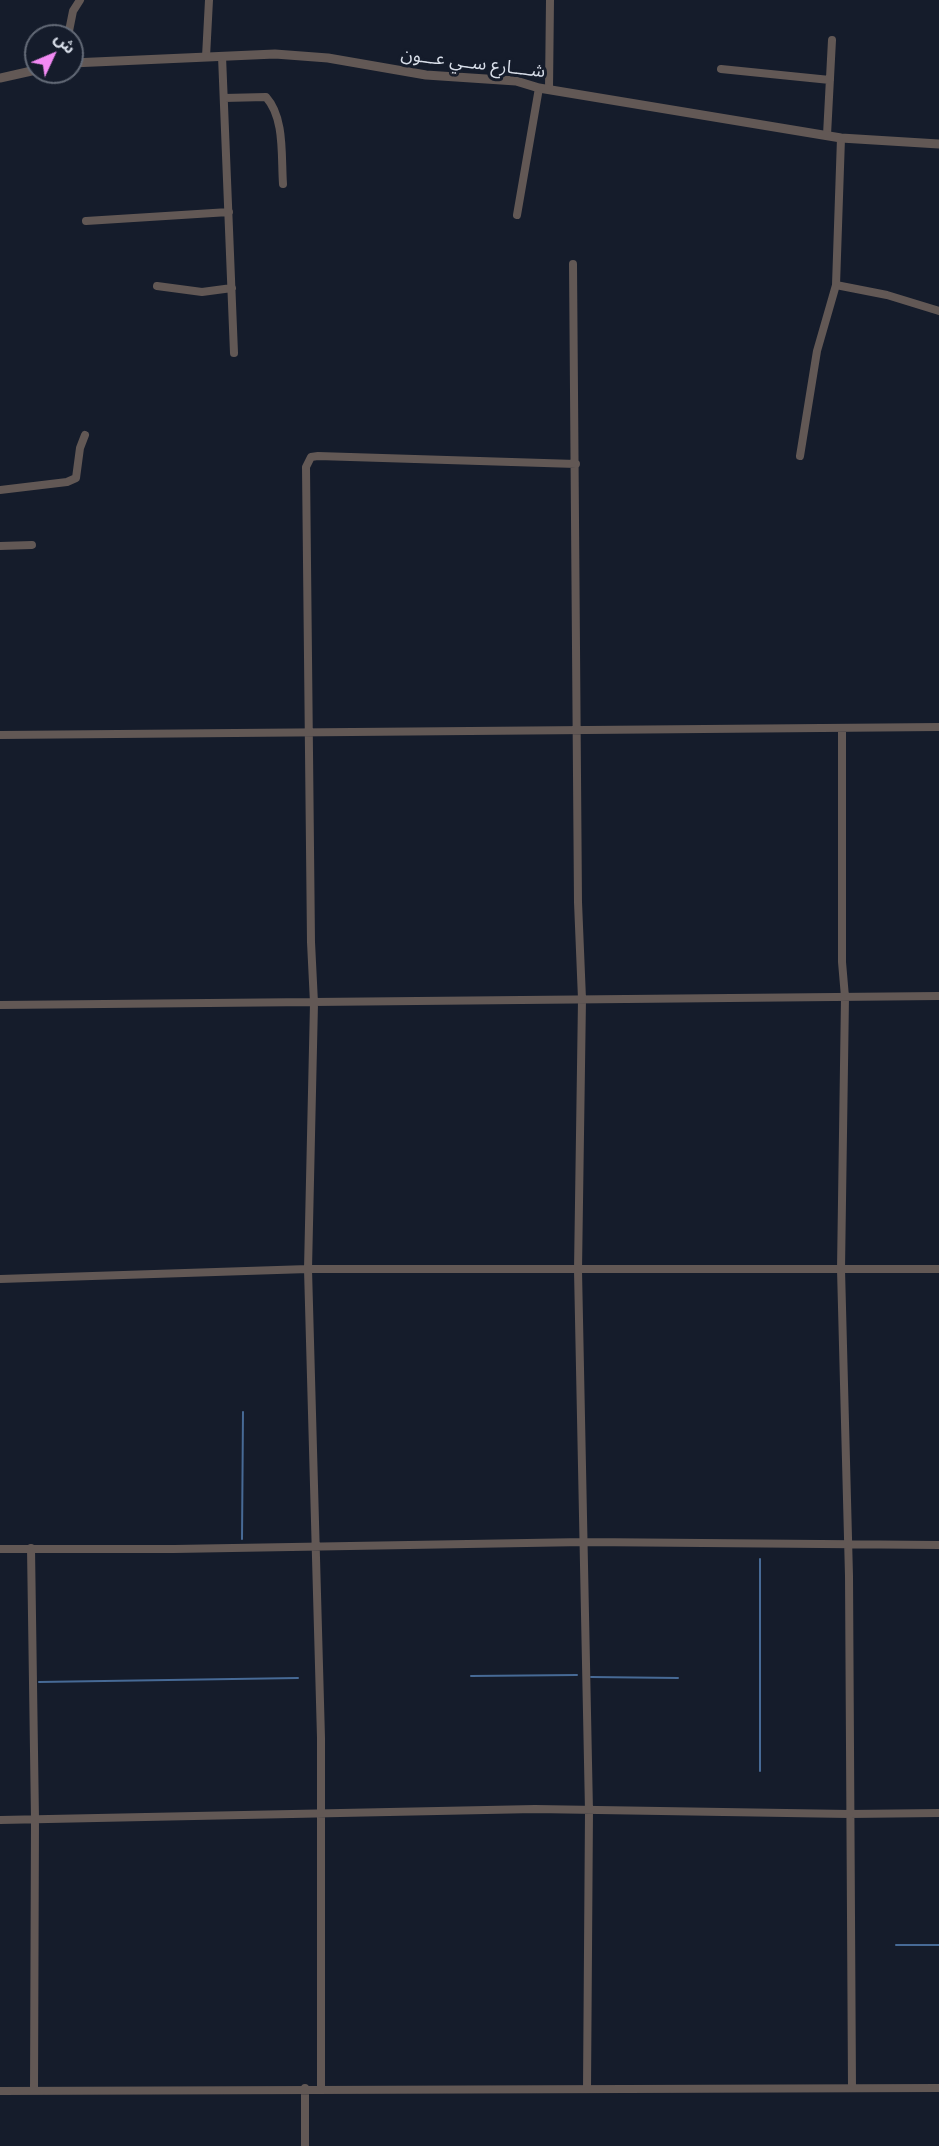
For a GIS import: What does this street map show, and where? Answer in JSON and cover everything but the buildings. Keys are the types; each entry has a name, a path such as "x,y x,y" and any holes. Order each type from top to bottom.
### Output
{"street":[{"path":"70,24 73,10 80,0"},
{"path":"206,57 208,0"},
{"path":"517,215 544,89 550,0"},
{"path":"827,135 832,40"},
{"name":"شــــارع ســي عـــون","path":"84,62 275,54 328,58 426,75 516,81 544,89 841,138 939,144"},
{"path":"222,56 234,353"},
{"path":"721,69 830,80"},
{"path":"0,78 24,73"},
{"path":"224,98 266,97 274,106 278,120 283,184"},
{"path":"800,456 817,351 836,285 841,138"},
{"path":"86,221 229,212"},
{"path":"573,264 579,729 578,902 582,999 578,1270 589,1811 587,2089"},
{"path":"836,285 887,295 939,311"},
{"path":"157,286 202,292 232,288"},
{"path":"0,490 67,482 76,478 85,435"},
{"path":"321,2088 321,1738 308,1269 314,1002 308,733 306,467 311,457 576,464"},
{"path":"0,546 32,545"},
{"path":"0,735 939,727"},
{"path":"842,728 842,962 845,997 841,1269 848,1545 852,2088"},
{"path":"0,1005 939,996"},
{"path":"0,1279 308,1269 939,1269"},
{"path":"0,1549 585,1542 939,1545"},
{"path":"31,1548 35,1819 34,2090"},
{"path":"0,1820 535,1809 849,1814 939,1813"},
{"path":"305,2088 306,2146"},
{"path":"0,2091 305,2088 939,2088"}],"waterway":[{"path":"242,1539 243,1412"},
{"path":"760,1559 760,1771"},
{"path":"471,1676 577,1675"},
{"path":"591,1677 678,1678"},
{"path":"39,1682 298,1678"},
{"path":"896,1945 939,1945"}]}
